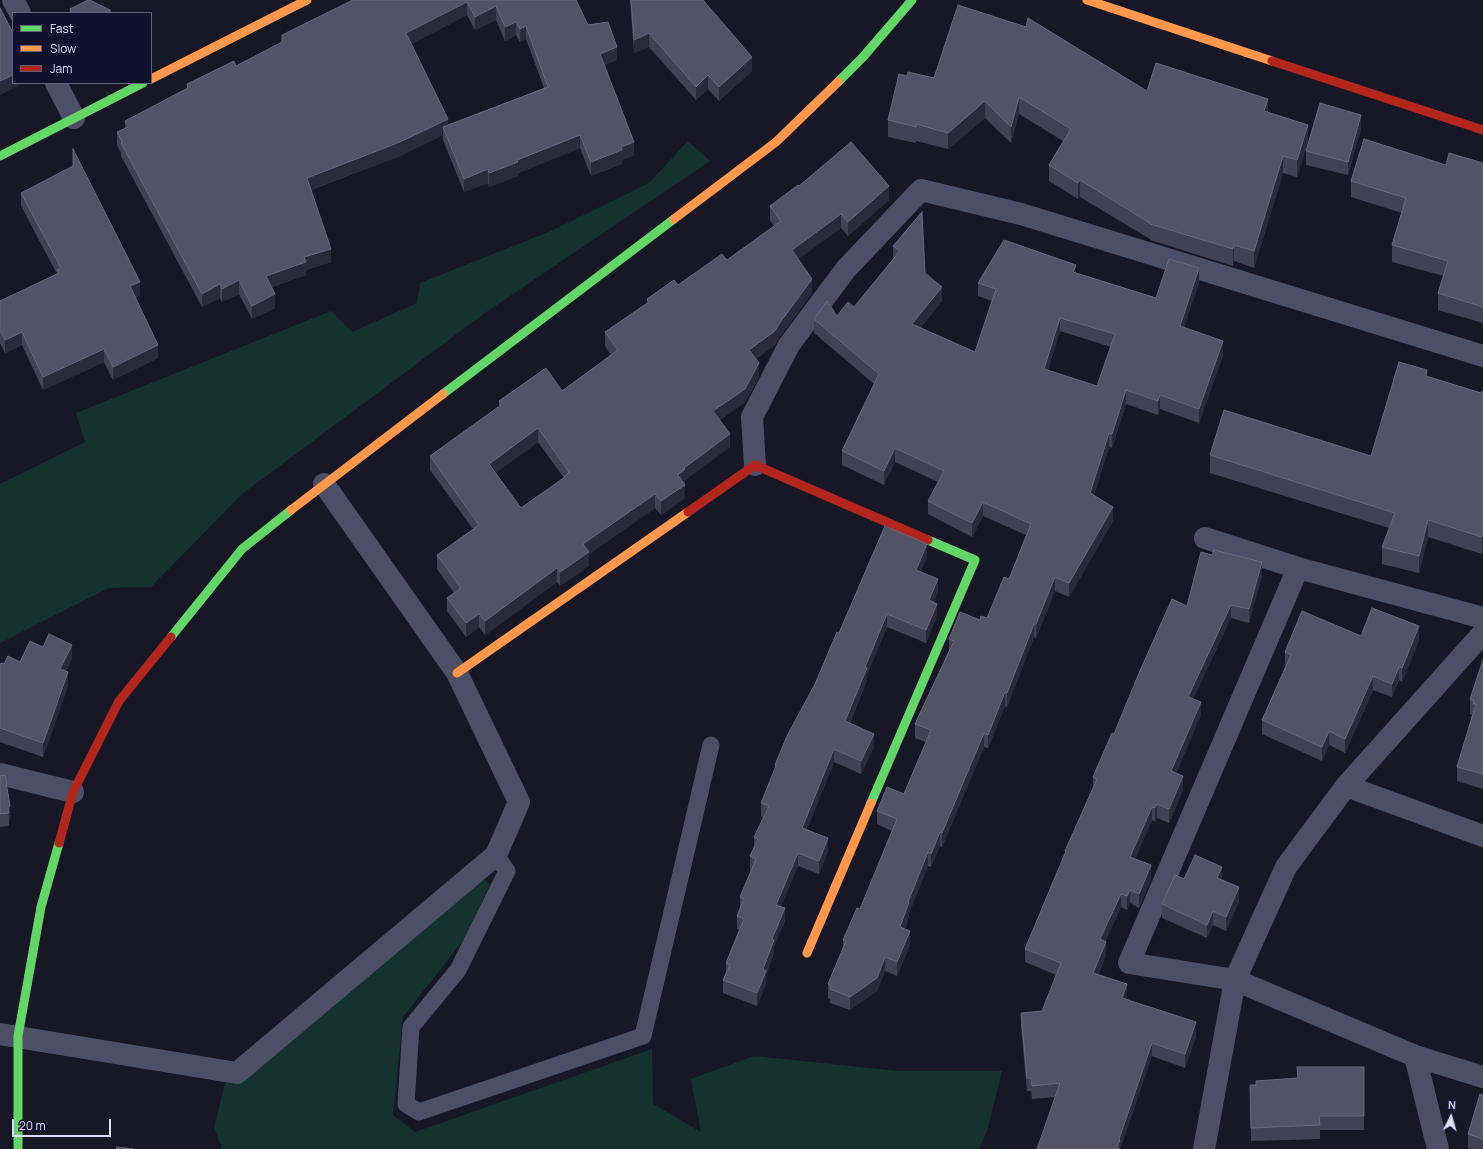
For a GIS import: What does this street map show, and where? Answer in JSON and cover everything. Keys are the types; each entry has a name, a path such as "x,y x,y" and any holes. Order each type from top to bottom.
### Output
{"street":[{"path":"13,0 19,12"},
{"path":"152,78 307,0"},
{"path":"18,1149 9,1035 72,792 119,701 242,549 324,484 776,142 863,57 912,0"},
{"path":"1087,0 1483,130"},
{"path":"57,84 74,118"},
{"path":"0,156 141,84"},
{"path":"755,464 752,417 789,345 846,269 921,190 1021,214 1483,356"},
{"path":"457,673 755,464"},
{"path":"755,464 975,560 807,953"},
{"path":"9,1035 237,1073 496,855 519,802 457,673 324,484"},
{"path":"1205,538 1298,568 1483,618"},
{"path":"1298,568 1129,963 1236,980 1416,1056 1483,1077"},
{"path":"1204,1149 1236,980 1286,867 1346,786 1483,633"},
{"path":"0,774 72,792"},
{"path":"1346,786 1483,836"},
{"path":"1416,1056 1438,1149"}],"lane":[{"path":"496,855 507,870 458,970 411,1026 406,1104 419,1112 643,1036 711,745"}],"green space":[{"path":"688,141 710,161 485,313 242,494 151,587 109,588 0,643 0,484 85,442 76,413 331,311 352,332 417,303 420,283 551,231 649,183"},
{"path":"481,877 490,884 465,938 403,1017 393,1115 415,1132 652,1049 653,1104 701,1132 691,1079 754,1056 899,1071 1002,1071 987,1131 979,1149 222,1149 214,1128 225,1083"}],"building":[{"path":"90,0 110,10 110,12 71,12 70,9"},
{"path":"353,0 576,0 588,25 608,22 617,47 600,54 634,142 621,147 622,150 591,162 580,135 517,160 518,162 489,173 488,169 464,179 443,127 548,87 526,26 520,29 516,22 505,27 496,6 475,17 467,2 406,33 448,119 400,142 307,178 331,249 304,257 306,262 266,276 275,294 252,306 239,280 222,289 220,284 202,294 121,143 122,142 117,132 128,127 125,121 188,88 187,84 234,61 236,66 282,42 282,35"},
{"path":"631,0 703,0 752,57 719,87 708,75 696,87 649,33 634,40"},
{"path":"958,5 1026,27 1028,18 1147,91 1156,63 1268,99 1264,111 1308,125 1297,160 1283,156 1254,251 1234,245 1233,249 1150,224 1080,180 1078,183 1049,165 1071,129 1019,97 1011,127 985,101 948,133 916,124 916,127 888,120 899,74 907,76 908,72 934,78"},
{"path":"0,8 12,31 12,75 0,81"},
{"path":"1320,103 1361,115 1348,162 1306,151"},
{"path":"1364,139 1446,165 1449,153 1483,163 1483,307 1438,293 1448,261 1392,245 1406,198 1351,181"},
{"path":"851,142 889,186 848,222 841,214 792,250 812,279 775,331 749,350 759,363 745,389 713,411 730,434 684,468 685,469 678,475 685,485 661,501 655,494 583,544 589,552 560,572 557,568 485,621 479,614 466,623 447,598 461,588 437,555 479,525 430,456 501,405 499,401 546,368 562,391 618,350 605,332 649,302 647,299 674,280 678,285 722,254 727,260 781,221 770,206 798,185 799,186","holes":["538,428 569,472 565,477 521,508 489,464"]},
{"path":"73,149 140,282 130,286 158,345 113,367 104,349 43,377 22,332 5,340 0,330 0,301 59,273 57,270 61,268 21,193 73,166"},
{"path":"922,212 925,273 942,287 912,324 975,352 996,289 978,283 1004,240 1076,265 1073,272 1156,298 1169,259 1199,268 1180,326 1223,341 1199,409 1160,395 1158,401 1126,390 1112,434 1109,433 1090,493 1113,507 1069,583 1055,577 988,735 984,733 942,833 940,832 931,854 928,852 908,902 900,927 910,931 897,962 885,957 877,978 850,997 830,989 831,986 828,984 846,941 843,940 857,908 860,909 897,819 877,811 887,787 904,794 931,730 915,724 954,641 949,639 960,612 980,620 981,616 987,618 1004,577 1009,579 1031,524 983,502 972,523 928,501 944,471 895,448 884,471 842,451 879,374 814,319 827,301 837,316 848,302 854,307 900,251 893,246","holes":["1060,318 1115,334 1097,386 1044,369"]},
{"path":"1399,362 1427,370 1426,376 1481,393 1483,391 1482,537 1428,520 1419,556 1382,547 1395,513 1210,455 1224,410 1371,456"},
{"path":"885,526 927,544 916,570 938,579 929,600 937,604 926,630 887,614 845,721 874,734 861,761 834,749 802,828 828,838 819,861 798,853 776,905 785,908 772,939 774,940 763,969 766,971 757,993 723,980 730,965 726,963 744,919 737,916 744,899 740,897 756,859 750,856 758,839 754,837 769,806 761,803 787,736 815,684 837,632 839,633"},
{"path":"1214,550 1262,562 1249,609 1231,605 1188,697 1201,702 1171,771 1183,776 1169,809 1157,804 1155,808 1152,807 1130,857 1151,865 1139,894 1130,890 1127,896 1121,894 1100,939 1106,942 1093,973 1127,984 1122,998 1196,1022 1185,1054 1152,1043 1119,1139 1117,1148 1120,1149 1037,1149 1060,1083 1032,1086 1031,1078 1027,1078 1021,1013 1042,1011 1061,963 1025,949 1065,851 1097,779 1093,777 1112,733 1114,734 1172,599 1187,606 1201,552 1212,555"},
{"path":"1372,608 1419,626 1402,668 1399,667 1392,684 1373,676 1345,739 1329,731 1322,747 1262,720 1291,655 1285,652 1302,611 1361,636"},
{"path":"49,634 72,645 60,669 68,672 43,743 0,728 0,665 1,663 4,664 8,656 20,662 30,641 43,647"},
{"path":"1483,660 1483,774 1457,767 1476,704 1473,704 1474,701 1470,699"},
{"path":"5,775 10,806 8,807 9,813 0,814 0,776"},
{"path":"1195,855 1222,867 1217,878 1239,887 1226,917 1213,911 1207,925 1162,904 1175,875 1184,879"},
{"path":"1297,1067 1364,1067 1364,1116 1319,1116 1320,1125 1251,1128 1250,1085 1256,1085 1256,1081 1298,1078"},
{"path":"1480,1094 1483,1095 1483,1139 1468,1134"},
{"path":"117,1147 133,1149 116,1149"}],"traffic: fast":[{"path":"838,82 863,57 912,0"},
{"path":"0,156 141,84"},
{"path":"443,394 674,219"},
{"path":"171,637 242,549 291,510"},
{"path":"871,803 975,560 928,540"},
{"path":"18,1149 18,1036 41,907 59,843"}],"traffic: slow":[{"path":"152,78 307,0"},
{"path":"1087,0 1272,61"},
{"path":"674,219 776,142 838,82"},
{"path":"291,510 443,394"},
{"path":"457,673 688,512"},
{"path":"807,953 871,803"}],"traffic: jam":[{"path":"1272,61 1483,130"},
{"path":"688,512 755,465 928,540"},
{"path":"59,843 73,792 119,701 171,637"}]}
